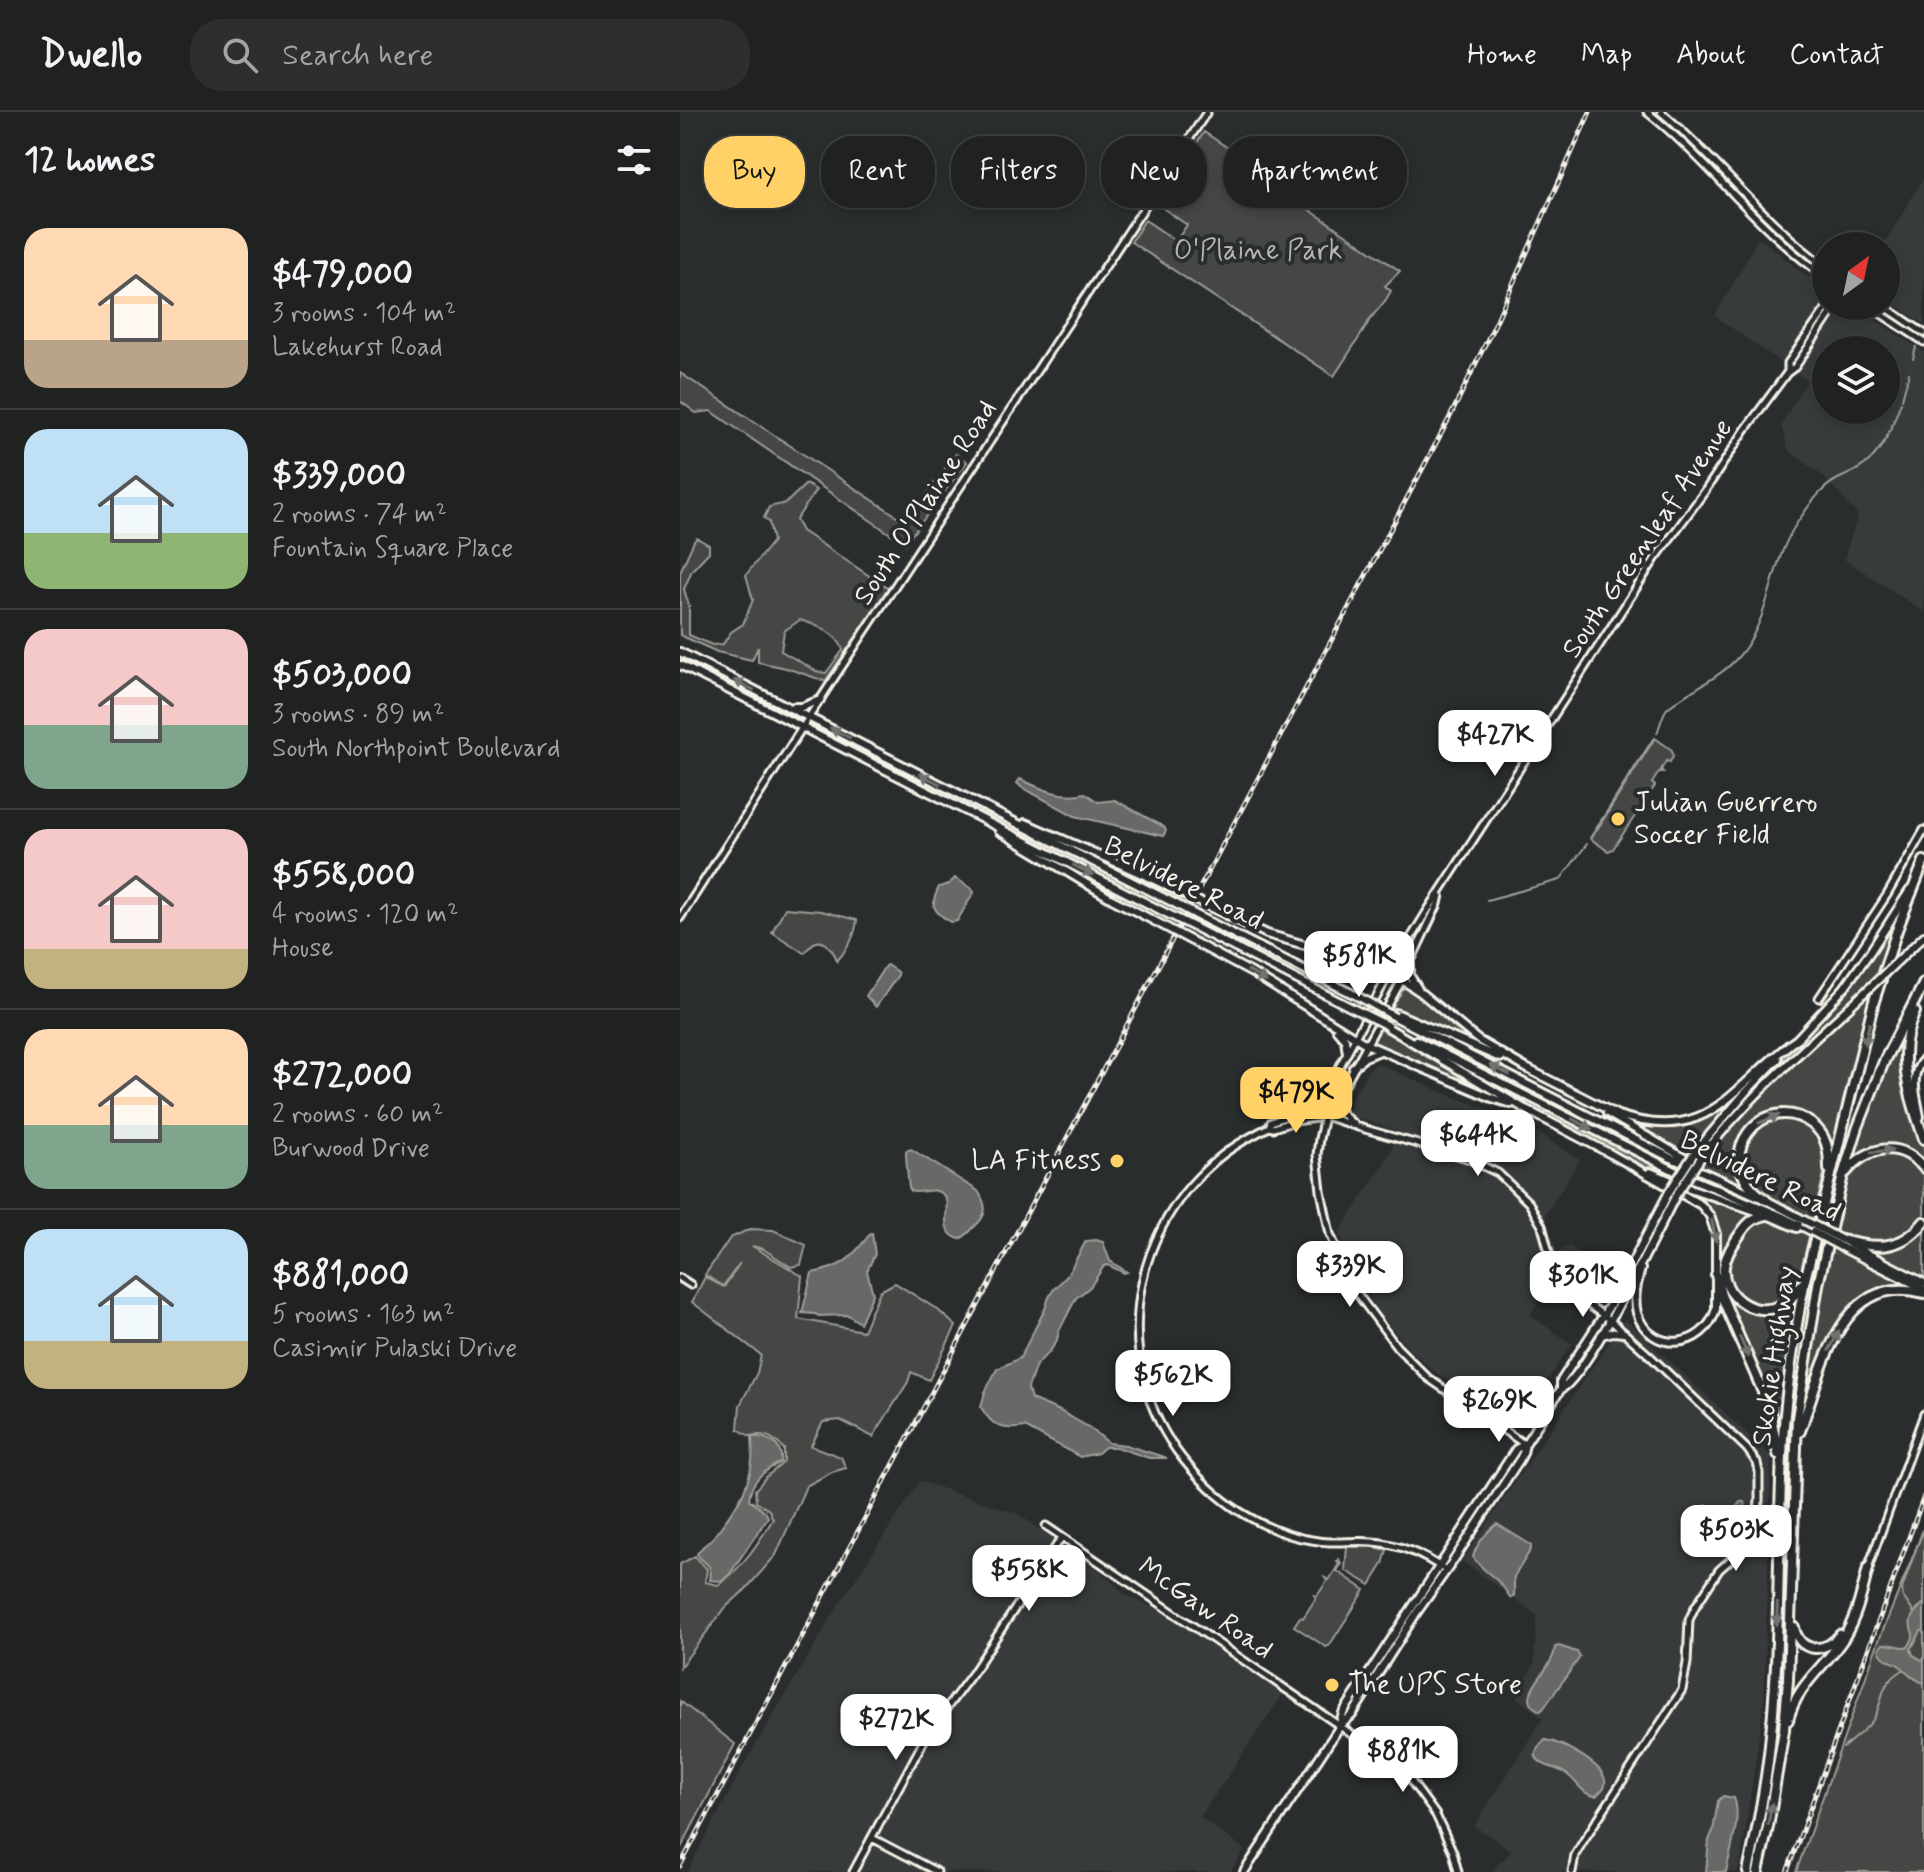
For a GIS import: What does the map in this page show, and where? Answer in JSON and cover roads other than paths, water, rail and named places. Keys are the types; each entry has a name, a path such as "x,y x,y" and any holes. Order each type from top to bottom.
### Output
{"highway":[{"name":"Skokie Highway","path":"1748,1872 1771,1735 1783,1435 1788,1381 1805,1280 1874,1001 1924,861"},
{"name":"Skokie Highway","path":"1758,1872 1784,1730 1796,1440 1800,1389 1812,1314 1843,1175 1858,1127 1876,1079 1924,983"},
{"path":"1924,993 1912,1018 1905,1069 1908,1092 1924,1139"},
{"path":"1766,1200 1746,1183 1738,1158 1745,1136 1755,1124 1772,1115 1795,1115 1816,1127 1825,1139 1829,1152 1828,1187"},
{"path":"1843,1175 1863,1156 1879,1150 1902,1151 1924,1168"},
{"path":"1767,1215 1750,1221 1730,1248 1724,1265 1728,1288 1744,1304 1767,1310 1787,1302 1805,1280"},
{"path":"1842,1244 1888,1246 1918,1230 1924,1222"},
{"path":"1716,1275 1721,1295 1769,1406 1778,1451 1781,1502"},
{"path":"1796,1440 1828,1352 1849,1316 1863,1302 1884,1292 1899,1289 1924,1291"},
{"path":"1792,1580 1797,1638 1803,1644 1820,1648 1828,1646 1844,1630 1868,1568"},
{"path":"1779,1755 1794,1703 1805,1683 1844,1637 1856,1612 1868,1568"}],"main road":[{"name":"Belvidere Road","path":"680,652 1669,1157 1766,1200 1813,1232 1842,1244 1924,1291"},
{"name":"Belvidere Road","path":"680,665 1673,1170 1802,1225 1924,1283"},
{"path":"789,707 802,707 820,700"},
{"path":"963,795 1137,871 1267,934 1366,963 1402,980 1478,1040 1570,1091 1632,1120 1666,1123 1684,1121 1709,1112 1722,1105 1797,1039"},
{"path":"945,799 1112,899 1252,973 1366,1044 1525,1109"},
{"path":"1561,1389 1568,1386 1601,1335 1629,1270 1698,1154 1745,1093 1844,988 1896,914 1916,879"},
{"path":"1698,1154 1924,936"},
{"path":"1366,963 1386,964 1402,952"},
{"path":"1410,963 1411,979 1420,992"},
{"path":"1396,1015 1526,1068"},
{"path":"1329,1022 1345,1039 1347,1053"},
{"path":"1387,1026 1525,1109 1695,1200 1705,1209 1716,1234 1716,1309 1705,1330 1687,1341 1678,1342 1662,1339 1648,1330 1641,1321 1635,1303 1635,1293 1649,1247 1673,1194"},
{"path":"1353,1067 1365,1057 1380,1051"},
{"path":"1924,1059 1916,1068 1914,1078 1924,1139"},
{"path":"1570,1091 1721,1179"},
{"path":"1611,1154 1681,1185 1802,1225"},
{"path":"1244,1872 1340,1726 1343,1713 1442,1568 1516,1449 1525,1444 1561,1389 1561,1381 1606,1318 1649,1247"},
{"path":"1601,1335 1624,1333"}],"street":[{"name":"South O'Plaine Road","path":"680,918 802,727 1207,112"},
{"path":"1647,112 1693,153 1772,235 1812,266"},
{"path":"1661,112 1777,227 1812,256"},
{"path":"1900,317 1924,333"},
{"name":"South Greenleaf Avenue","path":"1787,373 1788,363 1818,320"},
{"name":"South Greenleaf Avenue","path":"1334,1077 1389,974 1461,856 1655,559 1827,320"},
{"path":"1890,320 1924,342"},
{"path":"1819,998 1887,895 1924,830"},
{"name":"South Greenleaf Avenue","path":"1324,1116 1332,1108 1402,980 1438,904 1441,890"},
{"path":"1334,1077 1318,1101 1303,1111 1271,1122 1269,1127 1222,1155 1196,1179 1170,1213 1151,1249 1138,1304 1137,1340 1143,1377 1152,1406 1173,1447 1194,1473 1238,1511 1292,1536 1322,1542 1371,1541 1391,1545 1417,1554 1442,1568"},
{"path":"1334,1077 1324,1110 1317,1155 1330,1234 1356,1292 1397,1347 1428,1378 1525,1444"},
{"path":"1339,1094 1341,1113 1358,1127"},
{"path":"1292,1114 1313,1112 1467,1158 1503,1177 1528,1201 1542,1226 1556,1279 1624,1333 1754,1456 1759,1472 1759,1514 1753,1538 1719,1570 1694,1609 1689,1620 1682,1690 1575,1855 1572,1872"},
{"path":"1269,1127 1324,1116"},
{"path":"680,1278 691,1285"},
{"path":"1868,1568 1924,1414"},
{"name":"McGaw Road","path":"1046,1526 1395,1766 1436,1815 1453,1852 1458,1872"},
{"path":"853,1872 928,1733 972,1674 1062,1537"},
{"path":"872,1838 937,1872"}],"waterway":[{"path":"1913,359 1916,347"},
{"path":"1902,399 1909,373"},
{"path":"1657,733 1667,709 1719,674 1739,656 1758,625 1781,556 1797,523 1826,487 1862,467 1875,455 1901,402"},
{"path":"1590,838 1653,739"},
{"path":"1487,900 1560,880 1587,844"},
{"path":"1914,1613 1903,1597 1902,1589 1923,1529"},
{"path":"1843,1748 1873,1720 1885,1687 1903,1670"}],"railway":[{"path":"680,1866 1450,417 1590,112"},
{"path":"1787,1872 1924,1496"}],"place":[{"name":"Julian Guerrero Soccer Field","path":"1618,819"},
{"name":"LA Fitness","path":"1117,1161"},
{"name":"The UPS Store","path":"1332,1685"}],"park label":[{"name":"O'Plaine Park","path":"1258,251"}]}
